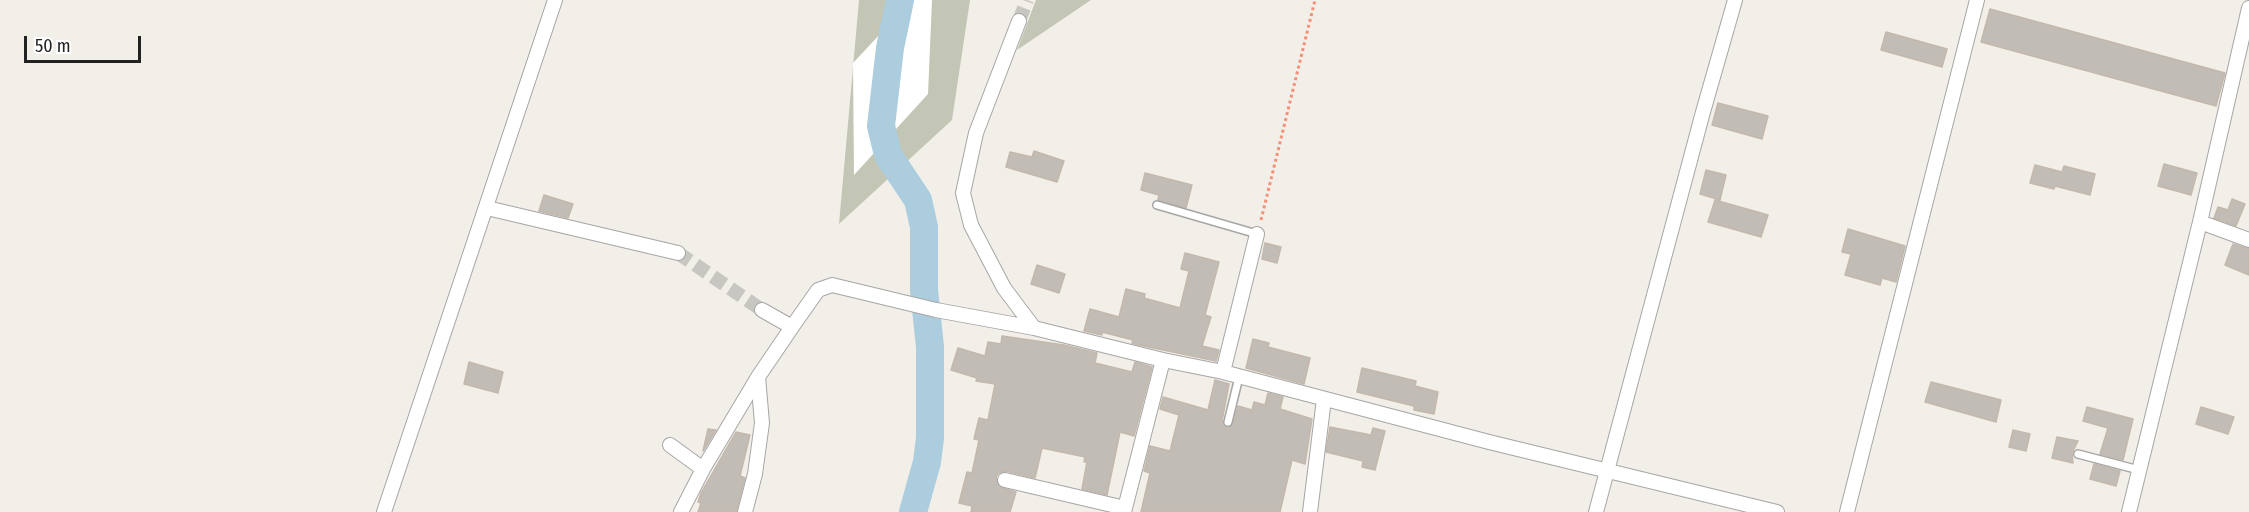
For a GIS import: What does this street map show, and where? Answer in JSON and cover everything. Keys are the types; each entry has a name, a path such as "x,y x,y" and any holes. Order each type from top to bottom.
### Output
{"street":[{"path":"384,512 555,0"},
{"path":"1596,512 1735,0"},
{"path":"1847,512 1977,0"},
{"path":"2129,512 2200,222 2249,8"},
{"path":"1019,21 976,133 963,193 971,225 1004,288 1034,328"},
{"path":"487,207 678,253"},
{"path":"2200,222 2249,240"},
{"path":"1223,372 1257,234"},
{"path":"681,512 703,469 758,377 818,290 832,285 899,302 1034,328 1163,360 1223,372 1608,472 1777,512"},
{"path":"762,310 792,327"},
{"path":"1005,480 1125,510 1163,360"},
{"path":"745,512 755,474 762,423 758,377"},
{"path":"1310,512 1324,399"},
{"path":"670,445 703,469"}],"lane":[{"path":"1157,205 1257,234"},
{"path":"1228,422 1239,377"},
{"path":"2078,454 2139,470"}],"path":[{"path":"1257,234 1315,0"}],"shaded area":[{"path":"859,0 970,0 952,120 839,224"},
{"path":"1036,0 1091,0 1017,50"}],"pier":[{"path":"912,0 932,0 928,94 854,175 853,63"}],"building":[{"path":"1990,9 2225,73 2216,106 1981,42"},
{"path":"1886,32 1947,49 1942,67 1881,50"},
{"path":"1718,103 1768,116 1762,139 1712,125"},
{"path":"1034,151 1064,161 1057,182 1006,167 1010,152 1032,157"},
{"path":"2164,164 2197,173 2191,195 2158,186"},
{"path":"2035,165 2062,172 2064,166 2095,174 2090,195 2055,186 2054,189 2030,183"},
{"path":"1706,170 1726,175 1720,200 1700,194"},
{"path":"1145,173 1192,185 1186,208 1158,200 1159,195 1141,190"},
{"path":"544,195 573,204 568,218 539,211"},
{"path":"2232,199 2245,204 2236,226 2214,218 2218,207 2228,210"},
{"path":"1715,200 1768,215 1761,237 1708,222"},
{"path":"1848,229 1905,246 1896,282 1882,278 1880,285 1845,275 1851,254 1842,252"},
{"path":"1265,243 1281,247 1277,263 1262,259"},
{"path":"2233,244 2249,249 2249,275 2225,265"},
{"path":"1185,253 1219,262 1205,315 1211,317 1202,346 1219,350 1216,361 1139,345 1132,343 1133,340 1102,332 1102,335 1084,331 1090,309 1119,317 1126,289 1145,294 1144,298 1180,308 1189,271 1181,269"},
{"path":"1037,265 1065,274 1059,293 1031,284"},
{"path":"1002,336 1064,345 1097,353 1095,363 1132,372 1135,362 1152,367 1134,436 1120,432 1107,495 1082,489 1087,462 1084,462 1085,457 1042,448 1035,478 1006,471 999,473 996,477 999,487 1016,492 1010,512 971,512 972,506 959,503 967,472 972,473 979,440 974,439 979,418 988,420 995,384 976,381 977,378 951,370 958,348 985,356 988,342 1001,344"},
{"path":"1253,339 1269,343 1268,347 1310,358 1304,384 1246,368"},
{"path":"469,362 503,372 498,393 464,384"},
{"path":"1362,368 1416,381 1415,386 1438,392 1434,414 1414,410 1414,406 1357,392"},
{"path":"1215,380 1229,384 1222,421 1226,427 1233,424 1238,406 1252,410 1254,402 1265,405 1268,393 1283,397 1280,409 1312,419 1305,464 1292,460 1280,512 1141,512 1150,473 1144,471 1150,446 1170,451 1179,415 1160,409 1163,397 1208,410"},
{"path":"1931,382 2001,400 1996,422 1925,402"},
{"path":"2087,407 2133,419 2123,460 2100,454 2108,428 2083,421"},
{"path":"2201,407 2234,417 2228,434 2196,424"},
{"path":"1330,427 1371,435 1373,428 1385,431 1375,470 1362,467 1363,461 1326,452"},
{"path":"708,429 716,430 703,451"},
{"path":"2013,430 2030,434 2026,451 2009,447"},
{"path":"736,432 750,435 740,476 745,478 736,512 698,512 701,493"},
{"path":"2057,437 2078,441 2072,453 2073,463 2052,458"},
{"path":"2094,464 2120,471 2116,486 2090,479"}],"waterway":[{"path":"900,0 890,48 881,126 888,155 918,200 924,227 924,290 930,347 930,438 927,462 913,512"}],"tunnel":[{"path":"1019,21 1027,0"},
{"path":"678,253 762,310"}]}
